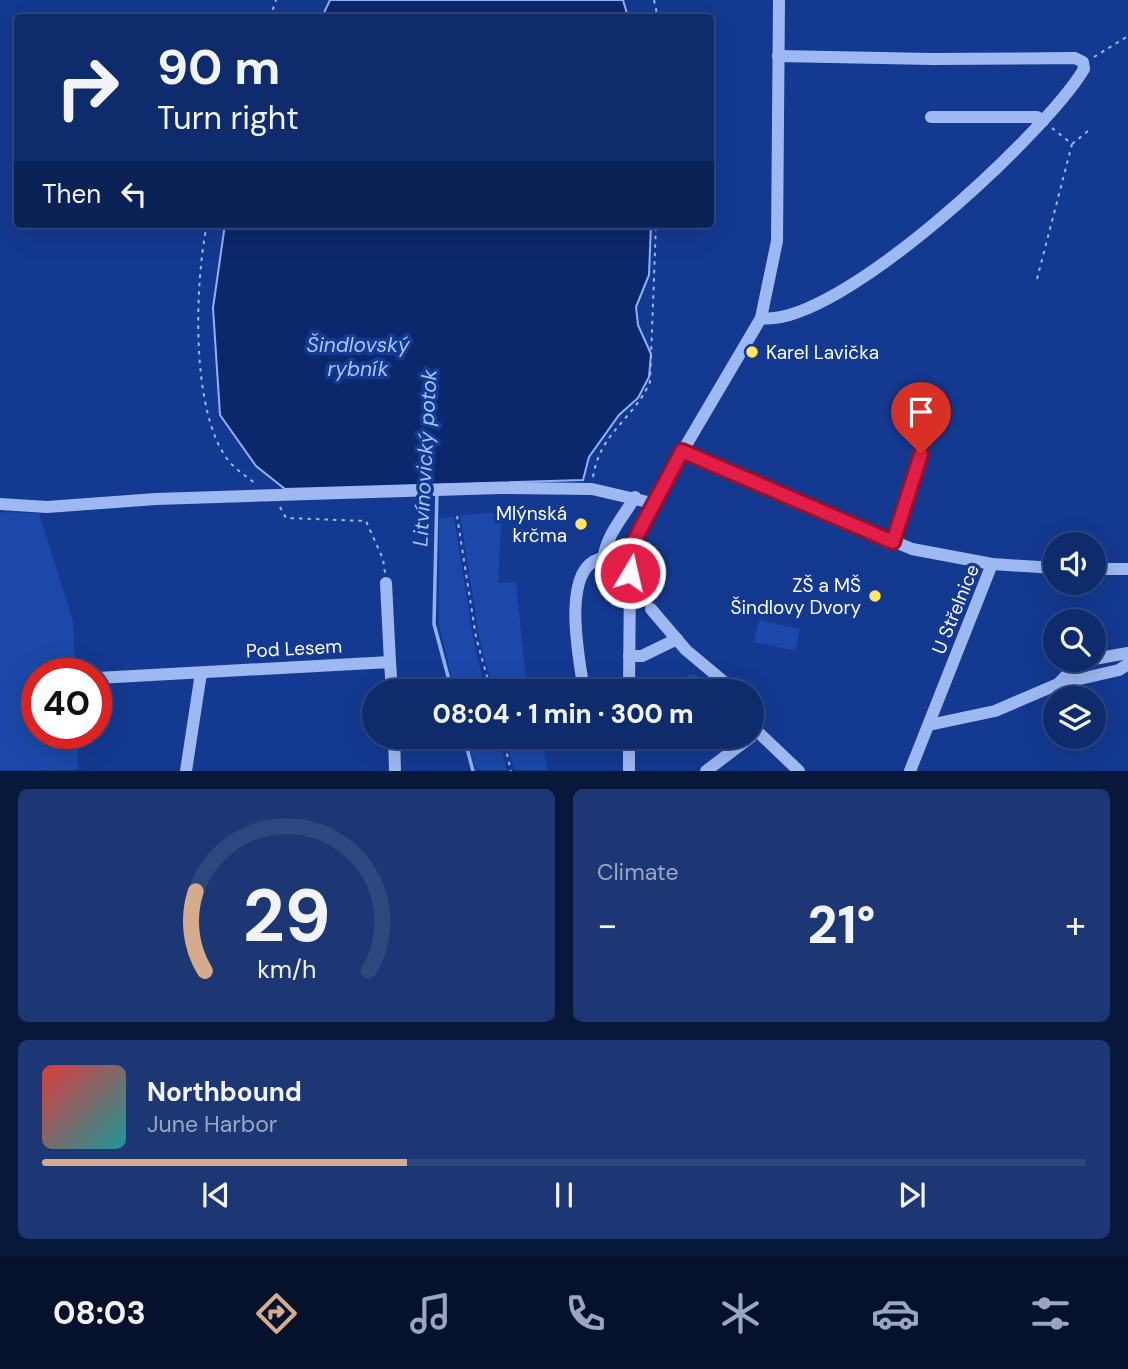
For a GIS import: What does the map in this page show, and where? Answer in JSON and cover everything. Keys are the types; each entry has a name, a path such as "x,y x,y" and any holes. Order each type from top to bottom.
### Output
{"street":[{"path":"629,679 633,543 652,503 761,318 777,241 779,0"},
{"path":"761,318 774,319 813,307 842,291 970,194 1043,121 1084,69 1083,62 1075,58 778,56"},
{"path":"932,117 1037,117 1043,121"},
{"path":"682,451 893,542 948,557 992,564"},
{"path":"893,542 921,454"},
{"path":"0,504 47,507 156,499 593,489 652,503"},
{"path":"603,559 610,532 618,525 635,497"},
{"path":"582,679 576,630 577,597 585,570 597,559 631,564"},
{"name":"U Střelnice","path":"910,771 992,564 1043,567"},
{"path":"1106,569 1128,569"},
{"path":"386,583 391,679"},
{"path":"651,609 677,639 722,679"},
{"path":"629,656 642,656 677,639"},
{"path":"1106,657 1128,653"},
{"name":"Pod Lesem","path":"112,677 390,662"},
{"path":"929,725 995,711 1058,684 1119,670 1128,664"},
{"path":"1058,684 1069,672"},
{"path":"186,771 201,673"},
{"path":"764,743 799,771"},
{"path":"394,749 395,771"},
{"path":"629,749 629,771"},
{"path":"706,771 735,749"}],"path":[{"path":"1083,62 1128,36"},
{"path":"1043,121 1072,144"},
{"path":"1037,279 1072,144 1088,131"},
{"path":"206,228 200,262 202,385 216,438 226,458 259,485"},
{"path":"593,489 602,445 644,396 650,382 656,228"},
{"path":"280,497 281,510 286,518 366,521 383,559 386,583"},
{"path":"457,516 476,637 488,679"},
{"path":"506,749 511,771"}],"shaded area":[{"path":"0,512 39,513 73,621 74,658 21,658 21,749 77,749 78,770 0,770"},
{"path":"502,512 498,583 516,582 526,679 490,679 479,636 460,515"},
{"path":"454,517 474,644 483,679 452,679 439,626 439,518"},
{"path":"759,620 800,629 795,651 754,642"},
{"path":"693,674 700,679 686,679"},
{"path":"470,749 501,749 507,770 476,770"},
{"path":"508,749 543,749 548,770 514,770"}],"water":[{"path":"330,0 623,0 627,14 323,14"},
{"name":"Šindlovský rybník","path":"224,228 651,228 649,275 636,307 638,325 651,354 649,377 638,398 619,415 589,457 583,480 285,489 256,466 220,415 213,308"}],"waterway":[{"name":"Litvínovický potok","path":"437,491 434,624 449,679"},
{"name":"Litvínovický potok","path":"467,749 473,771"}],"place":[{"name":"Karel Lavička","path":"752,352"},
{"name":"Mlýnská krčma","path":"581,524"},
{"name":"ZŠ a MŠ Šindlovy Dvory","path":"875,596"}],"route":[{"path":"630,573 633,543 682,451 893,542 921,454"}]}
